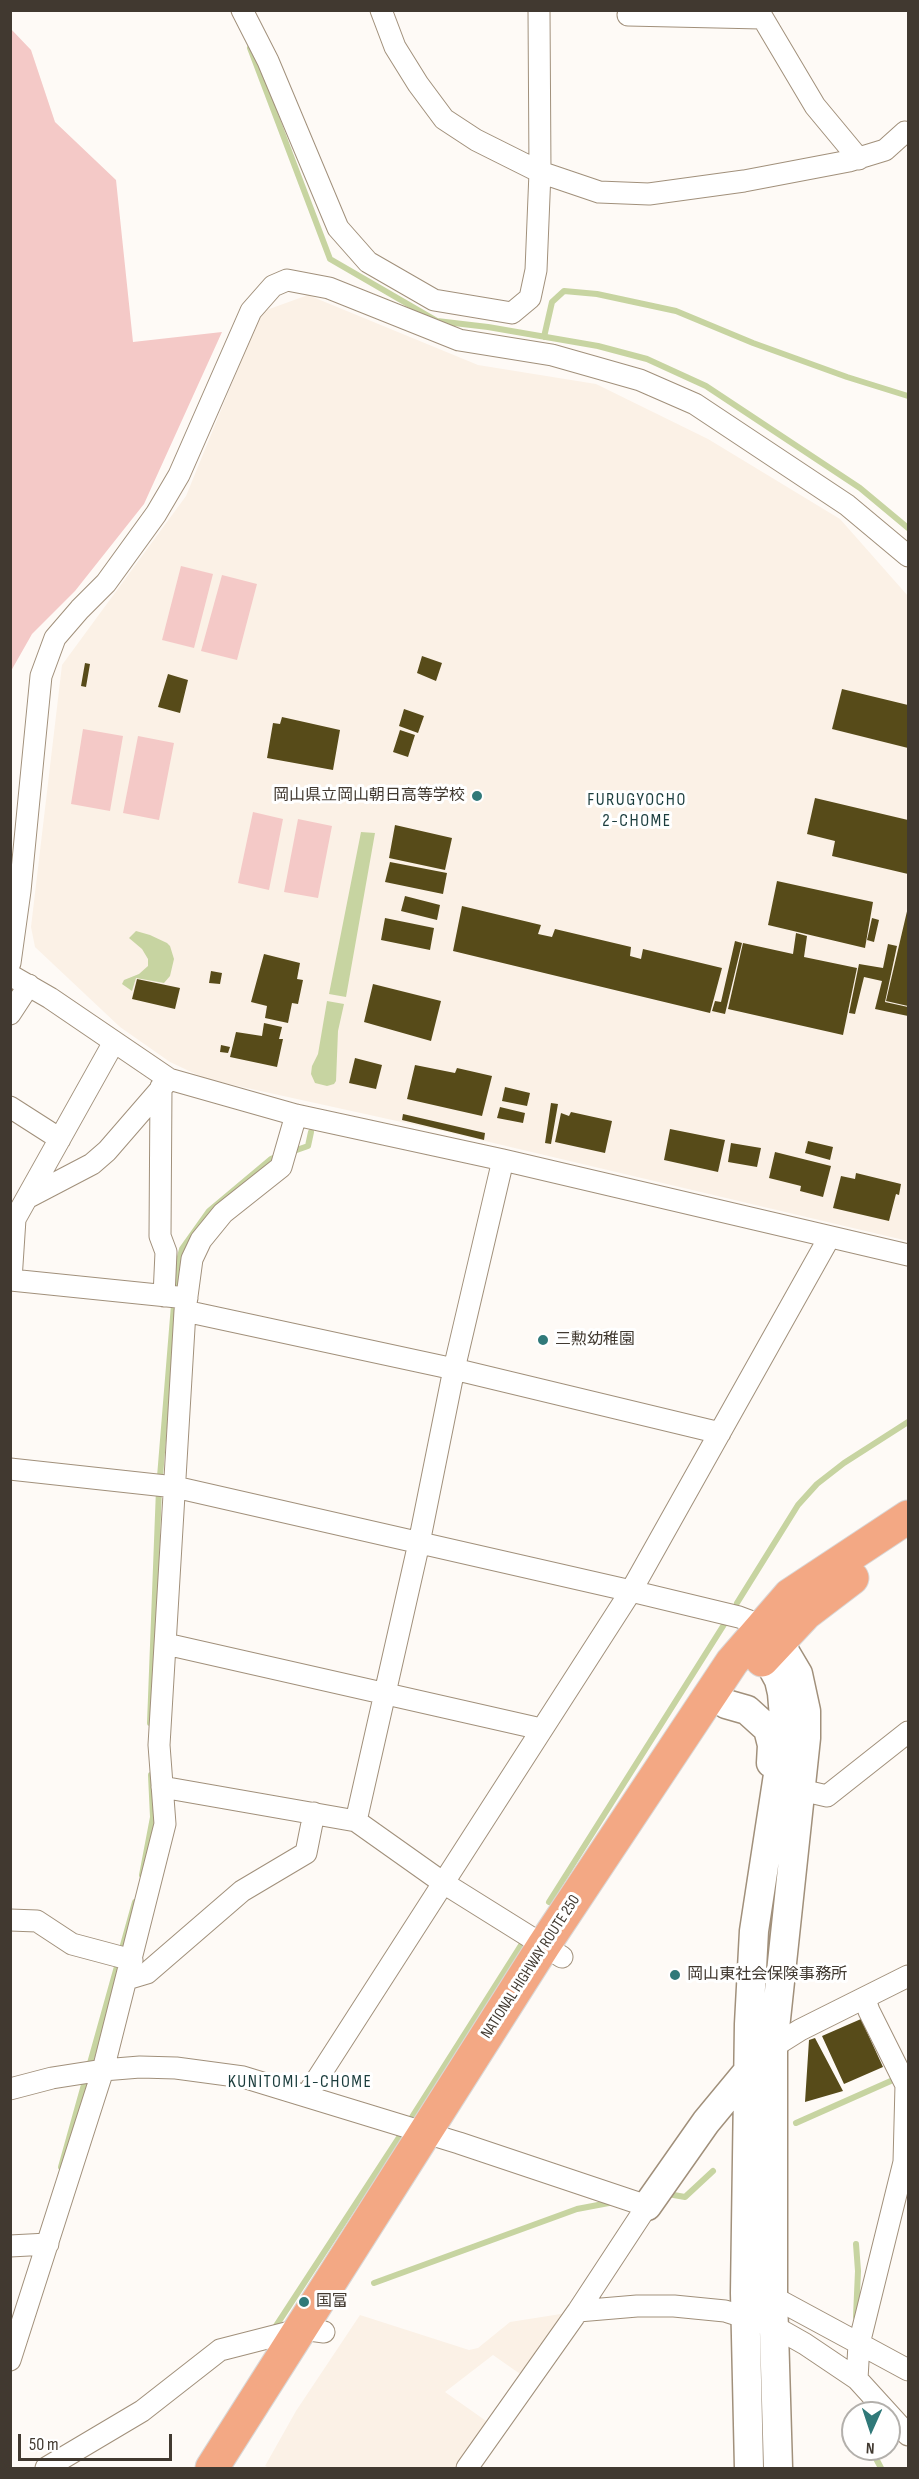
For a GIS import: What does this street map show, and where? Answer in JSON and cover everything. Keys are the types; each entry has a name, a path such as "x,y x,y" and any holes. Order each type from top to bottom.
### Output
{"highway":[{"name":"NATIONAL HIGHWAY ROUTE 250","path":"553,1951 769,1641 790,1595 909,1517"},
{"name":"NATIONAL HIGHWAY ROUTE 250","path":"236,2469 313,2331 732,1662 769,1641 878,1559 909,1539"},
{"name":"NATIONAL HIGHWAY ROUTE 250","path":"212,2469 313,2331"}],"street":[{"path":"242,10 268,62 338,228 368,262 434,300 458,323"},
{"path":"381,10 395,46 418,84 444,119 476,140 540,172 599,192 649,194 744,181 859,159 885,150 905,132 909,134"},
{"path":"458,323 512,313 530,298 536,270 540,172 539,10"},
{"path":"628,15 759,14 815,106 859,159"},
{"path":"10,963 20,891 41,676 55,638 106,583 156,514 183,465 251,310 273,286 287,280 329,288 458,323 552,355 640,380 695,404 847,505 909,556"},
{"path":"10,1014 20,980 114,1042 165,1083 909,1255"},
{"path":"114,1042 15,1219 11,1281 177,1300 720,1433"},
{"path":"27,1198 92,1164 107,1151 165,1083"},
{"path":"165,1083 160,1236 177,1300"},
{"path":"10,1107 60,1139"},
{"path":"10,2360 33,2245 94,2071 165,1824 159,1745 166,1644 165,1486 177,1300 201,1240 223,1213 281,1167 285,1161 296,1115"},
{"path":"356,1821 419,1543 454,1369 503,1160"},
{"path":"307,2095 631,1591 830,1238"},
{"path":"10,1469 165,1486 739,1617 769,1641 798,1674 806,1711 806,1738 773,2047 773,2296 778,2469"},
{"path":"749,2469 746,2317 754,1931 785,1729 785,1712 769,1641"},
{"path":"166,1644 541,1729"},
{"path":"726,1704 747,1710 768,1729 772,1745 768,1795 772,1812"},
{"path":"801,1790 827,1796 909,1732"},
{"path":"162,1787 356,1821 442,1882 553,1951"},
{"path":"10,1920 37,1921 72,1944 147,1973 242,1891 306,1853 314,1814"},
{"path":"467,2469 706,2122 750,2067 773,2047 800,2030 909,1976"},
{"path":"857,2379 859,2344 906,2162 908,2085 869,2012 865,1999"},
{"path":"10,2089 52,2078 140,2067 176,2068 243,2077 307,2095 647,2206"},
{"path":"773,2296 909,2370"},
{"path":"578,2311 637,2306 674,2306 746,2317 775,2328 806,2344 857,2379 909,2435"},
{"path":"46,2469 142,2411 220,2350 313,2331"}],"shaded area":[{"path":"11,29 31,50 55,122 116,180 133,342 222,332 144,504 75,591 32,634 11,671"},
{"name":"岡山県立岡山朝日高等学校","path":"308,295 478,365 596,384 708,439 840,519 908,596 908,1241 447,1132 206,1079 170,1062 120,1027 35,947 31,927 62,665 186,496 261,312"},
{"path":"181,566 213,574 194,648 162,640"},
{"path":"222,575 257,584 237,660 201,651"},
{"path":"83,729 123,736 110,811 71,804"},
{"path":"138,736 174,743 159,820 123,813"},
{"path":"253,812 283,819 269,890 238,883"},
{"path":"298,819 332,826 318,898 284,892"},
{"path":"361,832 375,833 346,997 329,994"},
{"path":"136,931 167,943 174,959 170,976 164,983 136,978 132,991 122,984 124,980 139,974 148,966 148,959 142,949 129,938"},
{"path":"327,1001 344,1004 338,1031 336,1081 327,1086 315,1083 311,1074 318,1054"},
{"path":"567,2313 523,2376 493,2355 445,2392 489,2423 456,2468 270,2468 265,2466 296,2411 360,2315 469,2350 478,2348 510,2322"}],"building":[{"path":"422,656 442,663 436,681 417,673"},
{"path":"85,663 90,664 86,687 81,686"},
{"path":"168,674 188,680 180,713 158,707"},
{"path":"842,689 908,705 908,748 832,729"},
{"path":"404,709 424,716 418,733 399,726"},
{"path":"282,717 340,730 333,770 267,758 273,723 280,724"},
{"path":"400,730 415,735 408,757 393,752"},
{"path":"815,798 908,820 908,874 832,856 835,841 807,834"},
{"path":"395,825 452,838 445,870 389,858"},
{"path":"390,862 447,873 443,894 385,882"},
{"path":"777,881 873,902 865,948 768,925"},
{"path":"405,896 440,905 437,920 401,911"},
{"path":"462,906 541,925 538,934 552,937 555,929 631,947 630,956 641,959 643,949 722,968 710,1013 453,951"},
{"path":"908,907 908,1006 886,1001"},
{"path":"385,918 434,928 430,950 381,940"},
{"path":"872,918 879,920 874,942 867,940"},
{"path":"796,933 807,936 804,957 857,968 843,1035 728,1009 743,943 793,954"},
{"path":"735,941 742,943 725,1014 712,1011 715,1001 721,1002"},
{"path":"888,944 897,946 885,1002 908,1007 908,1016 875,1009 882,981 864,977 855,1014 849,1013 859,964 883,968"},
{"path":"264,954 300,963 297,979 303,980 298,1004 292,1003 288,1023 265,1018 267,1006 251,1002"},
{"path":"211,971 222,973 220,984 209,983"},
{"path":"137,979 180,988 175,1009 132,999"},
{"path":"373,984 441,1001 431,1041 364,1022"},
{"path":"264,1023 282,1027 279,1039 283,1039 277,1067 230,1057 236,1032 262,1036"},
{"path":"221,1045 230,1047 228,1053 220,1052"},
{"path":"355,1058 382,1065 376,1089 349,1083"},
{"path":"415,1065 455,1073 457,1068 492,1076 482,1116 407,1099"},
{"path":"505,1087 530,1093 527,1106 502,1101"},
{"path":"551,1103 558,1104 551,1144 545,1143"},
{"path":"500,1107 525,1113 523,1123 497,1118"},
{"path":"571,1112 612,1121 605,1153 555,1142 561,1113 569,1116"},
{"path":"403,1114 485,1133 484,1140 402,1120"},
{"path":"670,1129 725,1140 718,1172 664,1160"},
{"path":"808,1141 833,1147 830,1160 805,1153"},
{"path":"731,1143 761,1148 757,1167 728,1162"},
{"path":"775,1152 831,1166 823,1197 800,1191 801,1186 769,1178"},
{"path":"856,1173 901,1184 889,1221 833,1208 841,1176 855,1179"},
{"path":"861,2019 883,2067 844,2084 822,2036"},
{"path":"815,2038 843,2091 805,2102 809,2040"}],"waterway":[{"path":"250,48 330,259 437,321 488,327 598,346 647,359 706,386 860,488 908,528"},
{"path":"544,337 552,302 564,291 597,294 676,311 753,343 908,396"},
{"path":"291,1152 308,1146 311,1132"},
{"path":"150,1723 159,1489 177,1268 182,1249 209,1211 271,1159 278,1156"},
{"path":"737,1603 798,1505 817,1484 844,1463 908,1422"},
{"path":"549,1902 725,1623"},
{"path":"142,1875 153,1817 151,1775"},
{"path":"61,2167 135,1902"},
{"path":"412,2117 523,1942"},
{"path":"796,2123 893,2080"},
{"path":"274,2329 400,2136"},
{"path":"668,2194 685,2197 713,2171"},
{"path":"374,2283 577,2209 614,2202"},
{"path":"856,2244 858,2271 856,2317"},
{"path":"877,2461 881,2468"}],"place":[{"name":"岡山県立岡山朝日高等学校","path":"477,796"},
{"name":"三勲幼稚園","path":"543,1340"},
{"name":"岡山東社会保険事務所","path":"675,1975"},
{"name":"国富","path":"304,2302"}],"district":[{"name":"FURUGYOCHO 2-CHOME","path":"637,810"},
{"name":"KUNITOMI 1-CHOME","path":"300,2082"}]}
